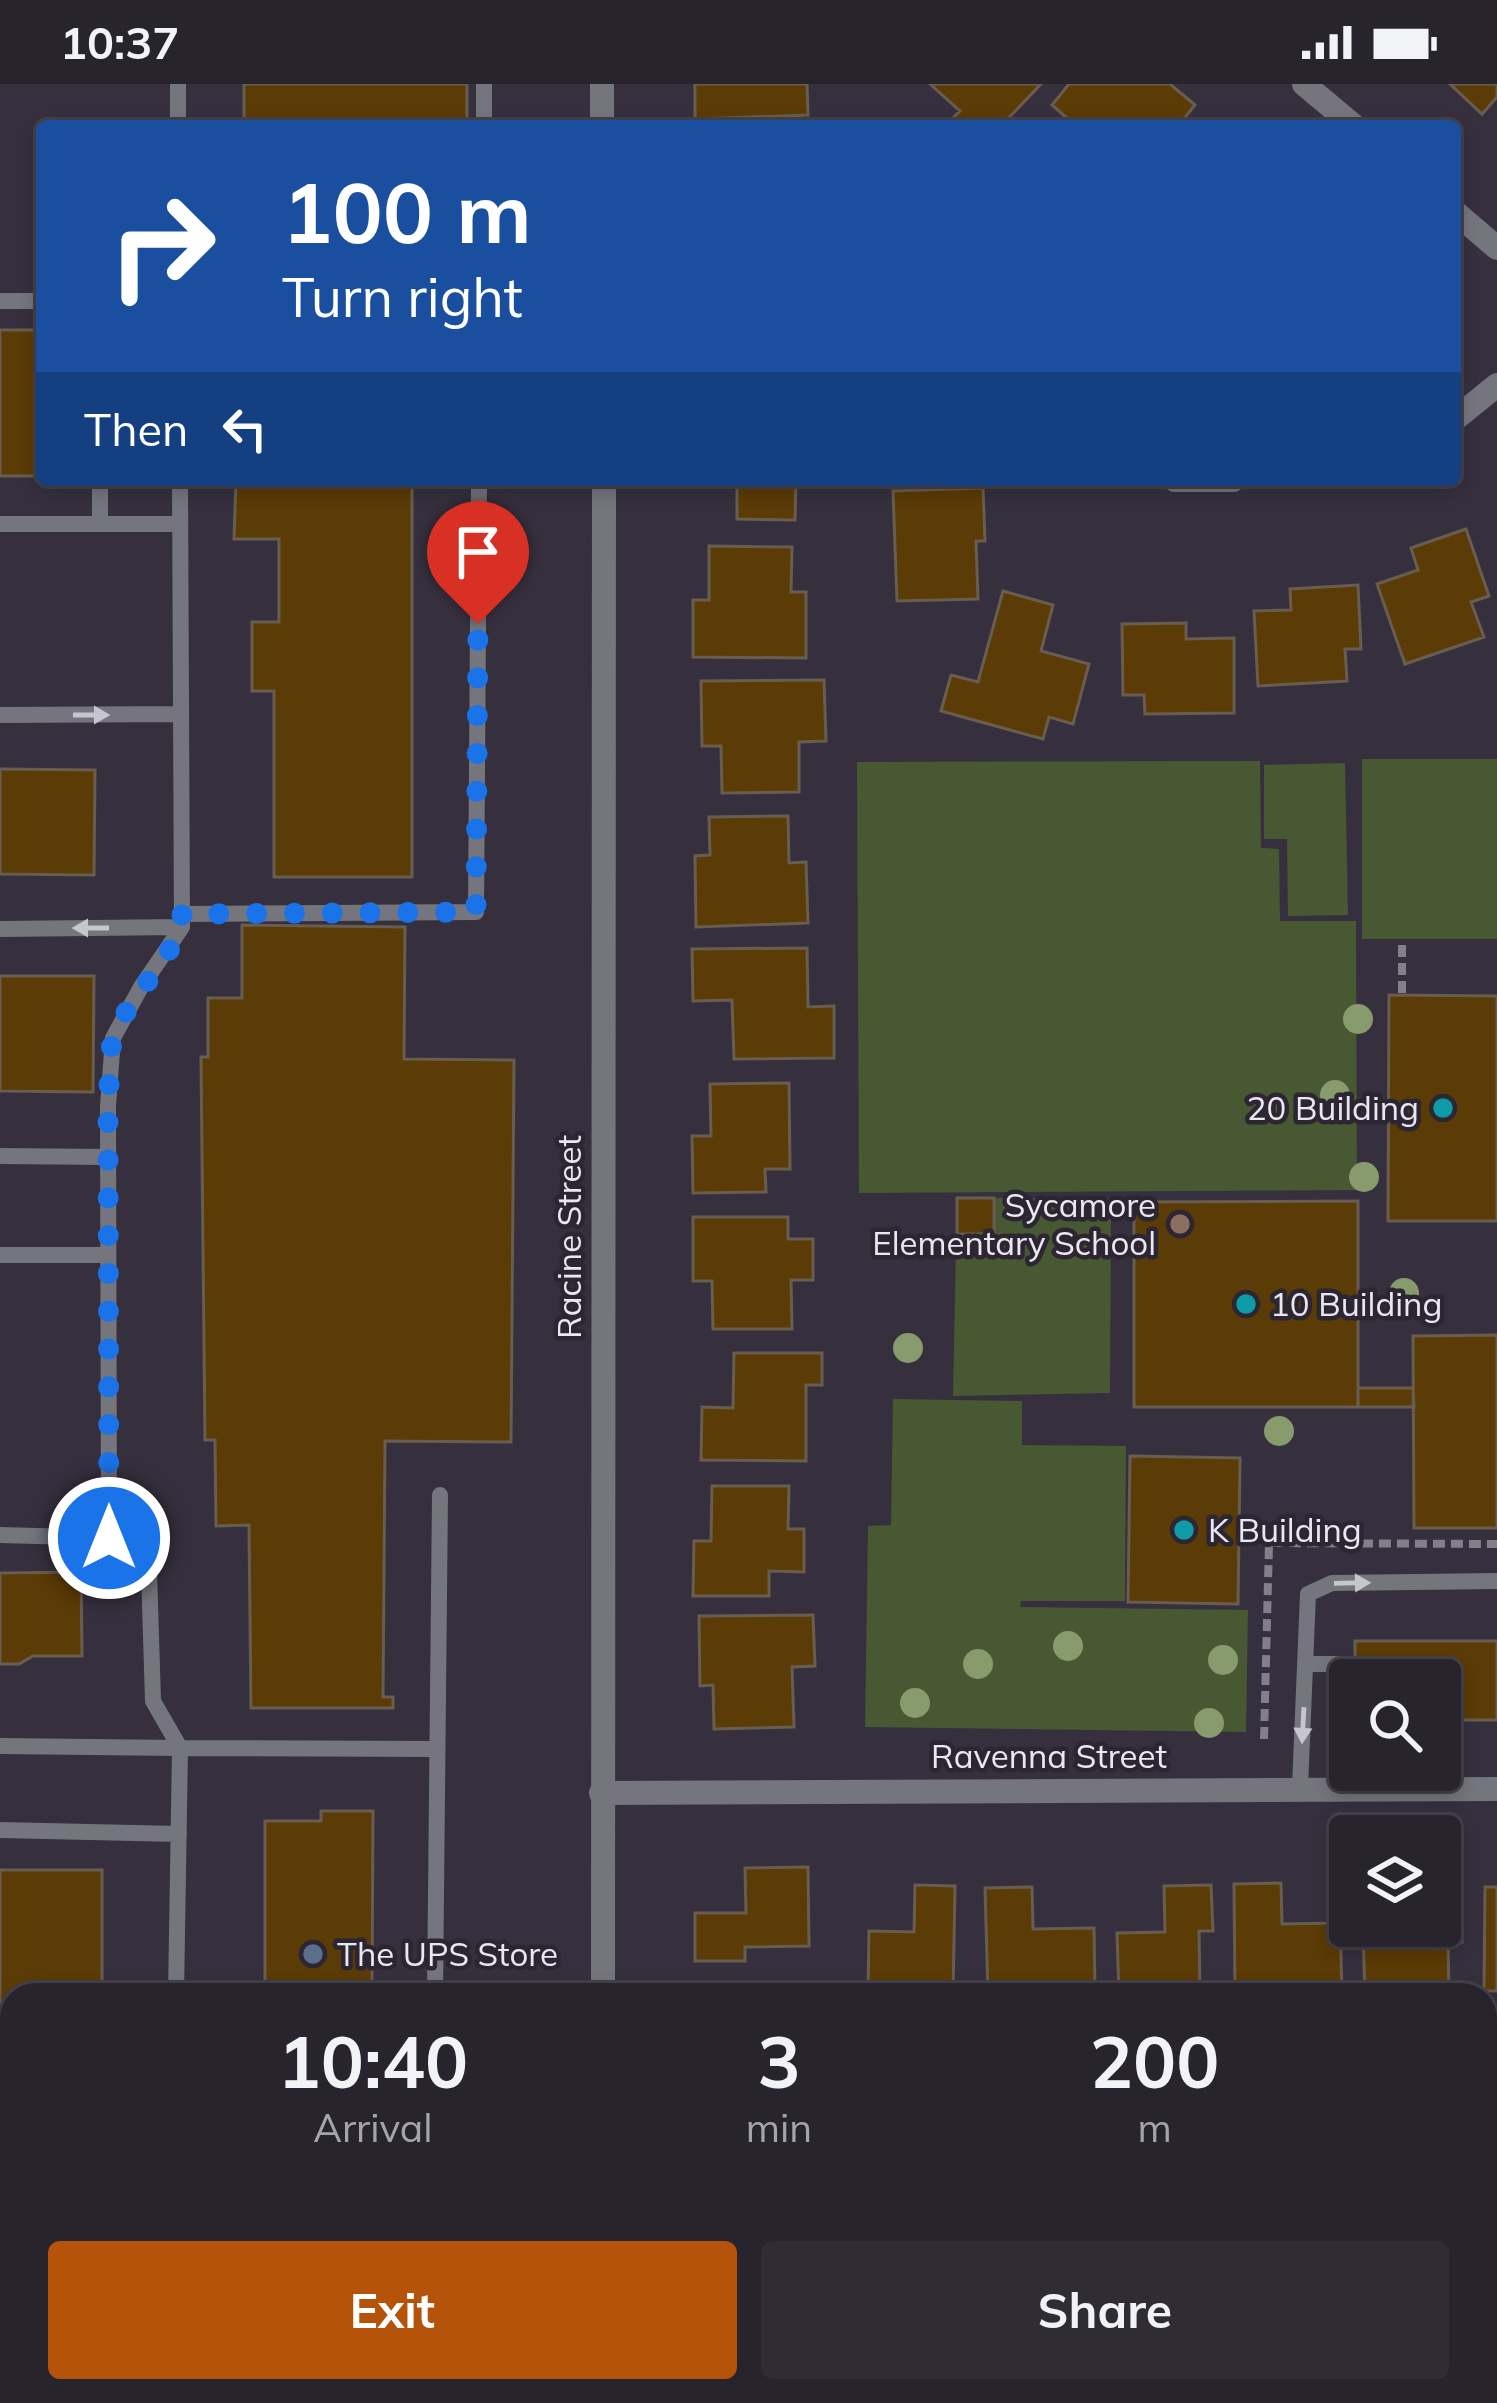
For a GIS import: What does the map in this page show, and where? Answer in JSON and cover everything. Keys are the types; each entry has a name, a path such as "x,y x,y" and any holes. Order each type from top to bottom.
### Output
{"street":[{"path":"602,84 602,120"},
{"path":"1304,84 1347,120"},
{"path":"1461,217 1497,248"},
{"path":"1461,414 1497,385"},
{"name":"Racine Street","path":"603,1983 604,486"},
{"name":"Ravenna Street","path":"601,1793 1497,1789"}],"lane":[{"path":"178,84 178,120"},
{"path":"484,84 484,120"},
{"path":"0,301 36,301"},
{"path":"100,486 100,524"},
{"path":"109,1538 108,1157 113,1038 182,921 180,486"},
{"path":"0,928 476,912 478,486"},
{"path":"0,524 180,524"},
{"path":"0,715 181,714"},
{"path":"0,1156 108,1157"},
{"path":"0,1255 108,1255"},
{"path":"435,1983 440,1495"},
{"path":"0,1535 148,1539 153,1701 180,1748 176,1983"},
{"path":"1300,1787 1307,1594 1332,1583 1497,1581"},
{"path":"1305,1664 1329,1664"},
{"path":"0,1746 437,1750"},
{"path":"0,1830 179,1834"}],"path":[{"path":"1402,939 1402,993"}],"green space":[{"path":"1362,759 1497,759 1497,939 1362,939"},
{"path":"1260,761 1261,848 1279,849 1280,921 1356,921 1357,1190 859,1193 857,762"},
{"path":"1345,763 1348,915 1288,916 1287,839 1264,839 1264,765"},
{"path":"957,1198 1111,1198 1110,1393 953,1396"},
{"path":"893,1399 1022,1401 1022,1445 1126,1446 1125,1601 1021,1601 1020,1607 1248,1610 1246,1732 865,1727 868,1526 891,1525"}],"building":[{"path":"244,84 467,84 467,120 244,120"},
{"path":"695,84 807,84 808,115 695,119"},
{"path":"930,84 1041,84 1007,120 951,120 960,111"},
{"path":"1069,84 1170,84 1195,105 1183,120 1069,120 1052,105"},
{"path":"1450,84 1497,84 1497,97 1482,114"},
{"path":"0,330 36,330 36,476 0,476"},
{"path":"236,486 412,486 412,877 274,877 274,691 252,691 252,622 279,622 279,539 234,539"},
{"path":"737,486 796,486 795,520 737,519"},
{"path":"983,488 985,541 976,541 978,599 897,601 893,491"},
{"path":"1466,529 1489,596 1471,602 1484,637 1405,664 1377,584 1418,570 1411,548"},
{"path":"709,546 792,547 791,592 806,592 806,658 693,657 693,600 709,600"},
{"path":"1358,585 1361,649 1345,649 1347,681 1258,686 1254,611 1291,610 1290,589"},
{"path":"1003,591 1053,605 1041,651 1089,664 1073,724 1049,717 1043,739 941,711 951,675 978,682"},
{"path":"1186,623 1186,639 1234,638 1234,713 1145,714 1144,695 1123,695 1122,624"},
{"path":"824,680 826,741 799,742 799,792 722,793 721,746 702,746 701,681"},
{"path":"0,769 95,770 94,875 0,874"},
{"path":"788,816 789,863 806,862 808,923 696,927 695,856 710,855 709,817"},
{"path":"242,925 405,927 404,1059 514,1060 511,1442 385,1441 383,1697 393,1697 393,1708 251,1708 249,1525 216,1526 215,1440 205,1440 201,1057 208,1057 208,998 242,998"},
{"path":"807,948 808,1007 834,1006 834,1058 734,1059 732,1000 693,1001 692,949"},
{"path":"0,976 94,976 93,1092 0,1091"},
{"name":"20 Building","path":"1389,995 1497,996 1497,1221 1388,1221"},
{"path":"789,1083 790,1169 765,1169 766,1192 693,1193 692,1136 711,1136 710,1084"},
{"path":"957,1198 994,1198 994,1234 957,1234"},
{"name":"10 Building","path":"1358,1201 1358,1407 1134,1407 1134,1202"},
{"path":"693,1217 788,1217 788,1239 813,1239 813,1280 791,1280 792,1329 713,1329 712,1281 693,1281"},
{"path":"1497,1335 1497,1528 1414,1528 1413,1336"},
{"path":"734,1353 822,1353 822,1385 806,1385 806,1461 701,1460 702,1407 733,1408"},
{"path":"1358,1388 1413,1388 1414,1407 1358,1407"},
{"name":"K Building","path":"1130,1456 1240,1458 1238,1604 1128,1602"},
{"path":"712,1486 789,1486 788,1529 804,1529 804,1572 769,1571 769,1596 693,1596 694,1541 711,1541"},
{"path":"81,1572 82,1656 33,1656 19,1664 0,1664 0,1573"},
{"path":"813,1615 815,1666 792,1667 794,1727 714,1729 713,1685 700,1686 699,1616"},
{"path":"1355,1641 1497,1641 1497,1720 1461,1720 1461,1659 1355,1659"},
{"path":"321,1811 373,1811 372,1983 265,1983 265,1821 321,1821"},
{"path":"808,1867 809,1946 745,1947 745,1961 695,1961 695,1913 746,1913 745,1868"},
{"path":"0,1870 102,1870 102,1983 0,1983"},
{"path":"1281,1883 1282,1924 1329,1923 1329,1947 1341,1947 1342,1983 1235,1983 1234,1884"},
{"path":"915,1885 955,1886 953,1983 868,1983 869,1931 914,1932"},
{"path":"1211,1885 1213,1931 1199,1931 1200,1983 1119,1983 1117,1933 1165,1932 1164,1886"},
{"path":"1032,1887 1033,1929 1094,1928 1095,1983 988,1983 985,1888"},
{"path":"1485,1887 1497,1887 1497,1983 1484,1983"},
{"path":"1364,1947 1448,1947 1449,1983 1365,1983"}],"place":[{"name":"20 Building","path":"1443,1108"},
{"name":"Sycamore Elementary School","path":"1180,1224"},
{"name":"10 Building","path":"1246,1304"},
{"name":"K Building","path":"1184,1530"},
{"name":"The UPS Store","path":"313,1954"}],"route":[{"path":"109,1538 108,1106 113,1038 182,927 182,914 476,912 478,624"}]}
